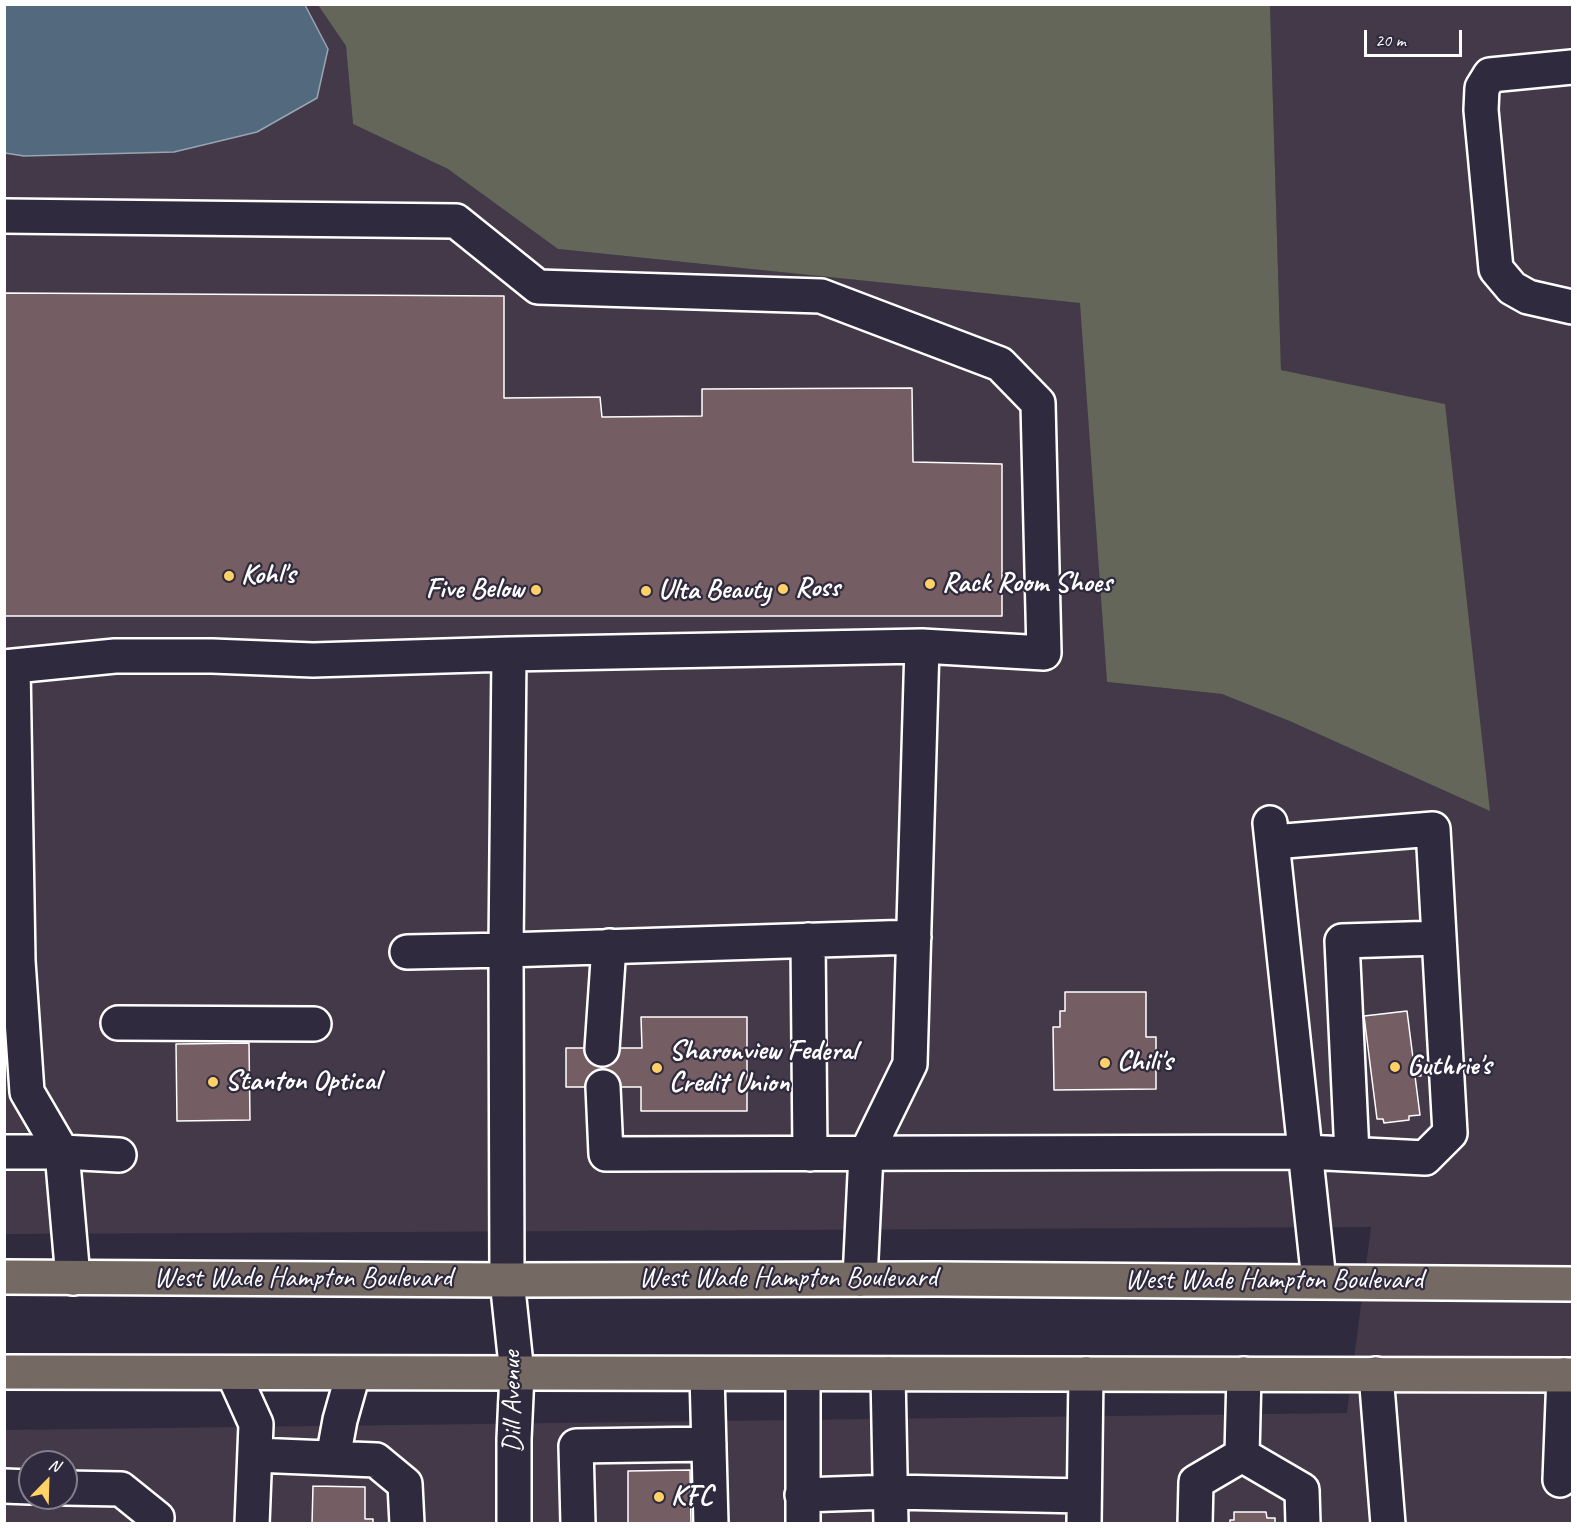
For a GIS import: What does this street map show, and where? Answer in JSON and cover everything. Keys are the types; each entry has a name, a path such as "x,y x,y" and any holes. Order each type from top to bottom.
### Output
{"main road":[{"name":"West Wade Hampton Boulevard","path":"4,1277 1319,1281 1572,1284"},
{"path":"4,1372 1568,1375"}],"street":[{"path":"1572,67 1490,75 1482,88 1481,110 1496,269 1512,288 1528,297 1572,307"},
{"path":"4,216 456,221 538,287 821,296 1000,364 1038,402 1044,653 922,646 313,660 212,656 115,656 9,666 11,958 27,1092 62,1152 73,1278"},
{"path":"860,1279 866,1154 910,1064 922,646"},
{"name":"Dill Avenue","path":"509,654 506,950 507,1280 517,1374 514,1524"},
{"path":"603,1087 606,1154 1306,1152 1425,1158 1450,1133 1433,829 1272,832 1306,1152 1319,1281"},
{"path":"407,952 914,937"},
{"path":"1352,1154 1342,941 1439,938"},
{"path":"808,940 810,1154"},
{"path":"602,1048 609,946"},
{"path":"118,1023 314,1024"},
{"path":"4,1152 119,1155"},
{"path":"233,1373 256,1424 252,1524"},
{"path":"333,1458 340,1420 353,1374"},
{"path":"707,1374 711,1524"},
{"path":"803,1374 803,1509 1084,1510 1086,1374"},
{"path":"888,1374 891,1508"},
{"path":"1242,1455 1244,1374"},
{"path":"1376,1374 1388,1524"},
{"path":"1560,1480 1568,1375"},
{"path":"578,1524 576,1446 709,1444"},
{"path":"255,1455 375,1460 405,1484 407,1524"},
{"path":"1196,1524 1196,1482 1242,1455"},
{"path":"1242,1455 1302,1490 1303,1524"},
{"path":"78,1488 121,1489 157,1518 156,1524"}],"shaded area":[{"path":"5,5 318,5 346,46 353,124 448,169 558,249 1081,303 1107,682 1222,694 1292,722 1445,404 1281,370 1270,5 1572,5 1572,1523 5,1523 4,1430 1347,1413 1371,1227 5,1234"}],"green space":[{"path":"318,5 1270,5 1281,370 1445,404 1490,811 1292,722 1222,694 1107,682 1080,303 558,249 448,169 353,124 346,46"}],"water":[{"path":"4,5 305,5 328,49 317,98 257,132 174,152 24,156 5,153"}],"building":[{"path":"4,293 504,296 504,398 600,397 602,417 702,416 702,389 912,388 913,462 1002,464 1002,616 4,616"},
{"name":"Chili's","path":"1065,992 1146,992 1146,1037 1156,1037 1156,1089 1054,1090 1053,1027 1060,1027 1060,1011 1065,1011"},
{"name":"Guthrie's","path":"1407,1011 1413,1058 1419,1058 1421,1076 1415,1076 1420,1115 1409,1116 1409,1120 1384,1123 1383,1119 1377,1119 1364,1016"},
{"name":"Sharonview Federal Credit Union","path":"641,1017 747,1017 747,1111 641,1111 641,1087 566,1087 566,1048 642,1048"},
{"name":"Stanton Optical","path":"249,1043 250,1120 177,1121 176,1044"},
{"name":"KFC","path":"690,1470 691,1524 628,1524 628,1471"},
{"path":"313,1486 365,1487 365,1519 373,1519 373,1524 312,1524"},
{"path":"1234,1512 1266,1512 1267,1518 1275,1518 1275,1524 1230,1524 1230,1520 1234,1520"}],"place":[{"name":"Kohl's","path":"229,576"},
{"name":"Rack Room Shoes","path":"930,584"},
{"name":"Ross","path":"783,589"},
{"name":"Five Below","path":"536,590"},
{"name":"Ulta Beauty","path":"646,591"},
{"name":"Chili's","path":"1105,1063"},
{"name":"Guthrie's","path":"1395,1067"},
{"name":"Sharonview Federal Credit Union","path":"657,1068"},
{"name":"Stanton Optical","path":"213,1082"},
{"name":"KFC","path":"659,1497"}]}
